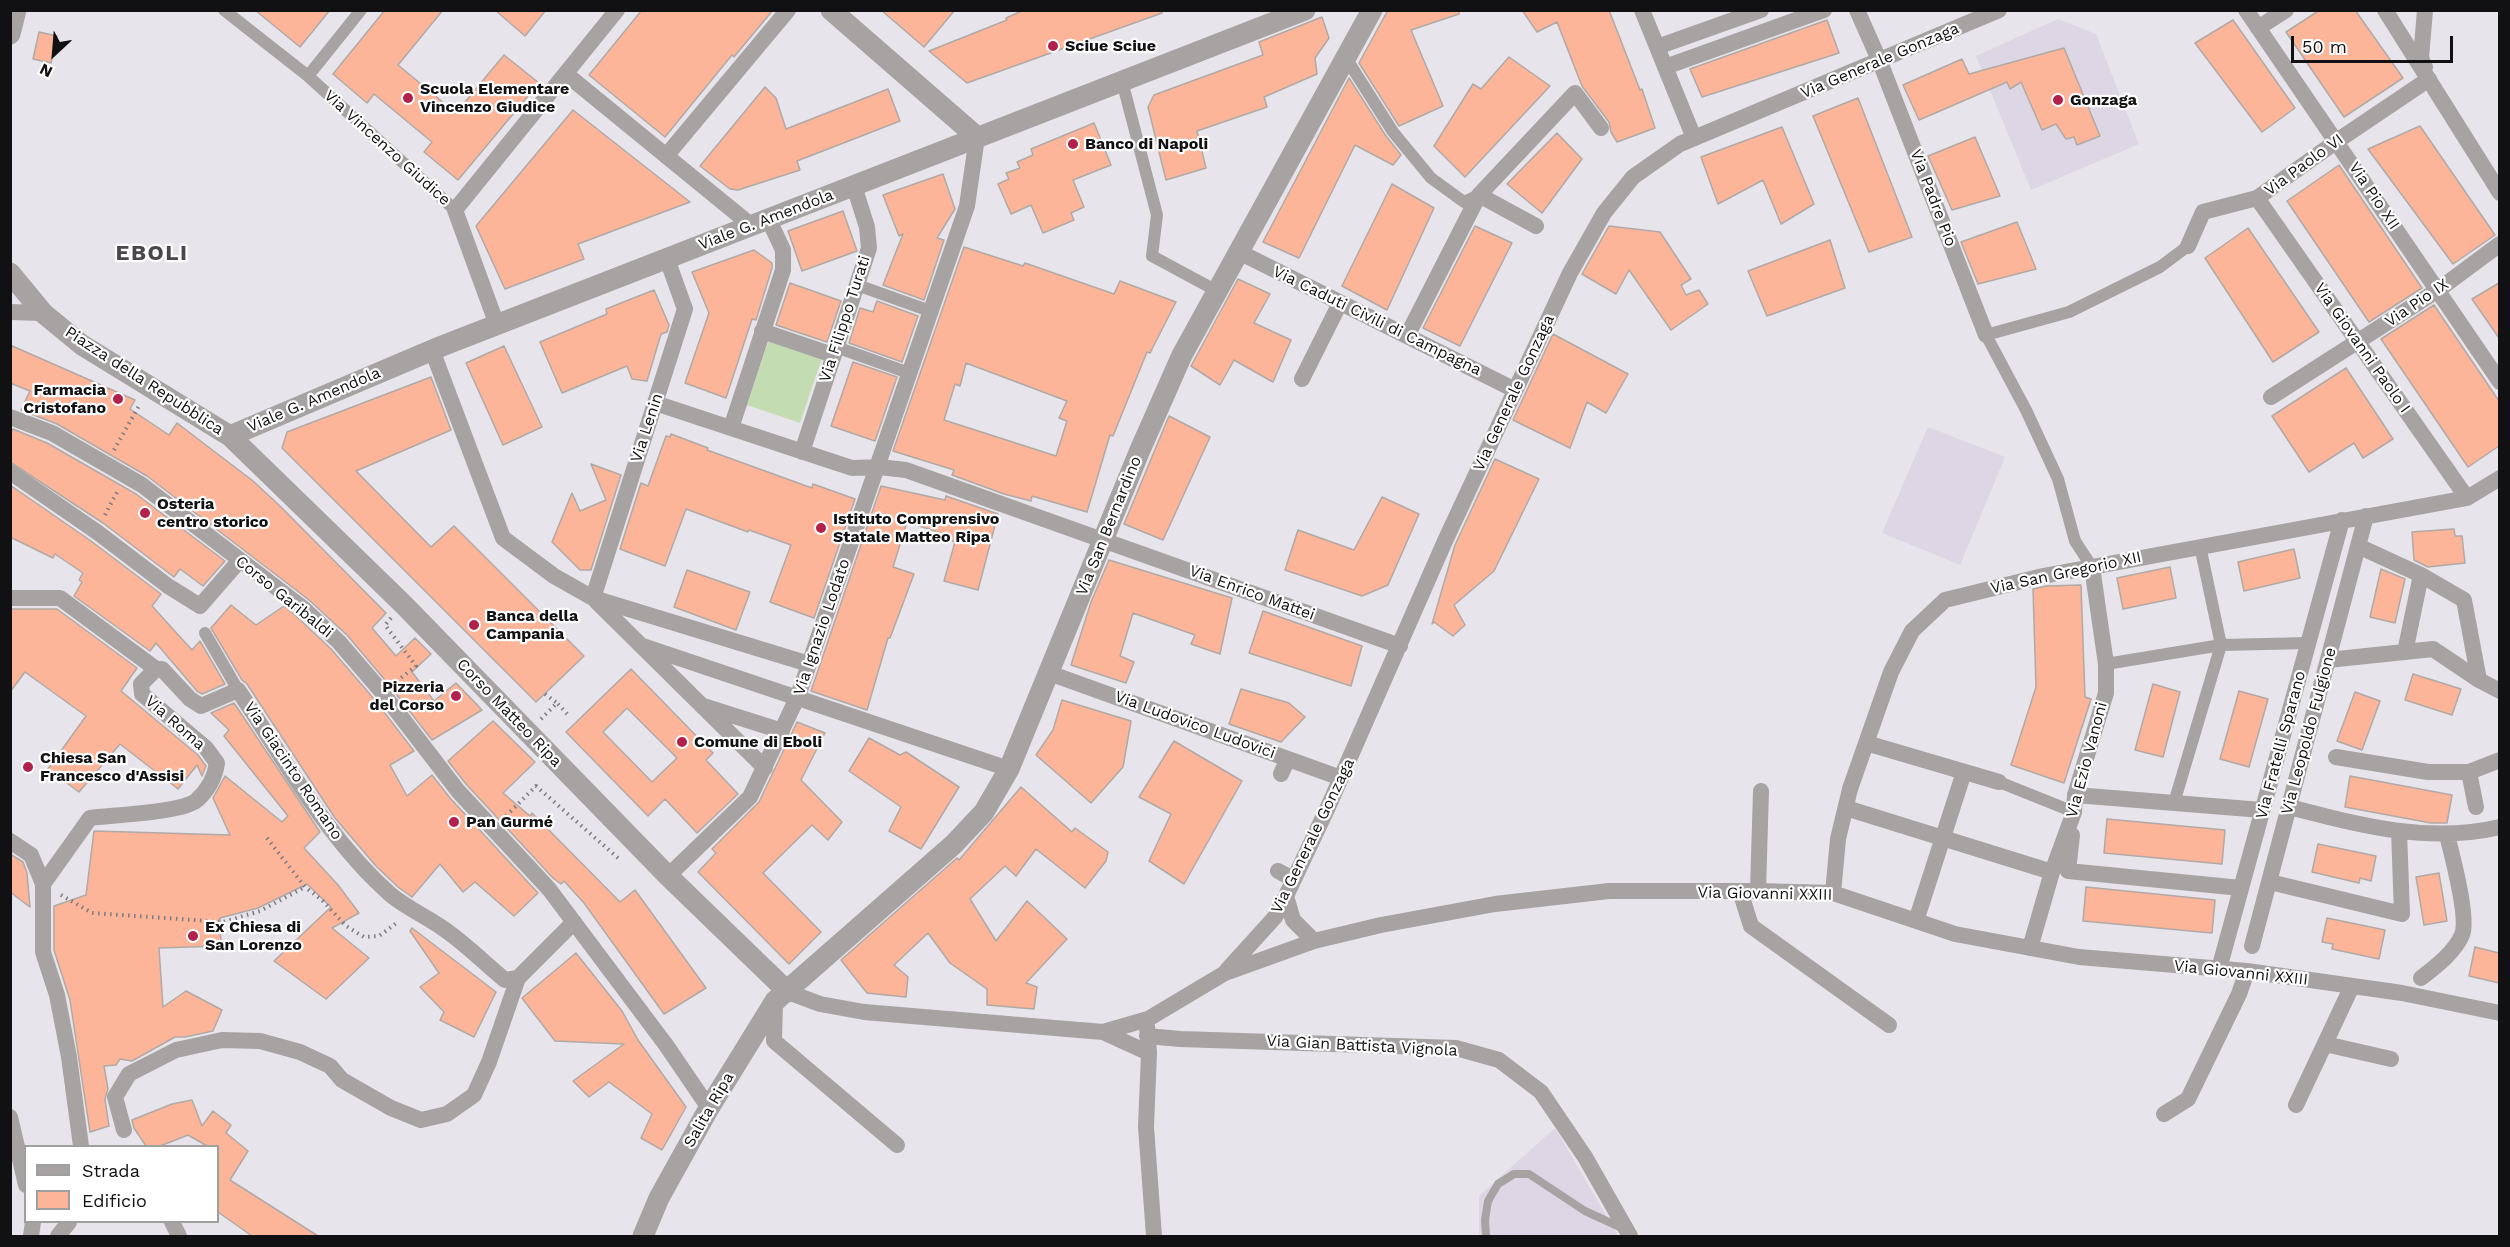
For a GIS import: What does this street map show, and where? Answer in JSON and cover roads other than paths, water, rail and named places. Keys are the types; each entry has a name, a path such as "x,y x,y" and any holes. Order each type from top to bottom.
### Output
{"street":[{"path":"10,34 16,10"},
{"name":"Via Vincenzo Giudice","path":"224,10 308,76 455,210 497,325"},
{"path":"308,76 361,10"},
{"path":"455,210 617,10"},
{"path":"666,156 788,10"},
{"path":"831,10 977,137"},
{"name":"Viale G. Amendola","path":"230,436 432,350 1122,81 1277,14 1305,10"},
{"name":"Via San Bernardino","path":"781,996 954,844 984,812 1009,768 1140,450 1182,355 1372,10"},
{"path":"1642,10 1694,138"},
{"path":"1657,47 1761,10"},
{"path":"1665,67 1824,10"},
{"name":"Via Padre Pio","path":"1857,10 1880,62 1986,335"},
{"name":"Via Generale Gonzaga","path":"1225,973 1275,916 1286,896 1515,390 1570,273 1604,213 1633,177 1680,144 1880,62 1999,10"},
{"name":"Via Pio XII","path":"2246,10 2499,380"},
{"path":"2258,28 2286,10"},
{"path":"2385,10 2499,193"},
{"path":"2425,10 2421,58 2429,79"},
{"path":"1346,58 1393,132 1431,178 1464,202 1479,195"},
{"path":"566,74 666,156 760,223 783,250 783,270 731,428"},
{"name":"Via Paolo VI","path":"2188,246 2203,212 2257,198 2429,79"},
{"path":"1122,81 1157,215 1152,256 1216,291"},
{"path":"1407,336 1479,195 1575,93 1601,128"},
{"name":"Via Ignazio Lodato","path":"668,876 750,797 798,696 879,467 967,206 977,137"},
{"name":"Via Filippo Turati","path":"802,452 869,248 867,227 854,186"},
{"path":"1479,195 1536,226"},
{"name":"Via Giovanni Paolo I","path":"2257,198 2467,498"},
{"name":"Via Pio IX","path":"2271,397 2438,290 2499,244"},
{"path":"2092,567 2075,541 2058,479 2026,410 1986,335 2069,312 2160,267 2188,246"},
{"name":"Via Caduti Civili di Campagna","path":"1239,252 1515,390"},
{"name":"Via Lenin","path":"593,598 685,309 666,259"},
{"name":"Piazza della Repubblica","path":"10,273 43,313 82,345 230,436"},
{"path":"856,285 930,311"},
{"path":"1302,379 1340,303"},
{"path":"10,312 43,313"},
{"path":"762,330 909,373"},
{"path":"432,350 503,538 554,576 593,598 809,664"},
{"name":"Via Enrico Mattei","path":"655,403 852,468 879,467 906,470 1400,646"},
{"name":"Corso Garibaldi","path":"10,417 52,433 126,475 303,608 339,642 382,692 458,790 549,889 666,1045 709,1108"},
{"name":"Corso Matteo Ripa","path":"230,436 404,605 668,876 781,996"},
{"path":"10,472 97,532 168,586 200,606 240,560"},
{"name":"Via San Gregorio XII","path":"1833,893 1838,839 1846,808 1891,672 1912,631 1944,600 2043,576 2467,498 2499,478"},
{"name":"Via Leopoldo Fulgione","path":"2253,946 2366,516"},
{"name":"Via Fratelli Sparano","path":"2219,969 2342,520"},
{"path":"2174,803 2221,645 2200,546"},
{"path":"2358,546 2421,575 2464,600 2479,680"},
{"name":"Via Ezio Vanoni","path":"2030,948 2052,872 2074,812 2075,795 2106,693 2106,664 2092,567"},
{"path":"2405,652 2421,575"},
{"path":"10,598 60,598 156,669"},
{"path":"593,598 765,768"},
{"path":"205,633 238,690"},
{"path":"2106,664 2221,645 2308,643"},
{"path":"640,645 1009,768"},
{"path":"2328,660 2433,650 2479,680 2499,690"},
{"name":"Via Roma","path":"43,884 90,818 179,808 196,801 214,777 217,763 206,748 142,694 141,684 156,669 162,669 190,699 201,706 238,690"},
{"name":"Via Ludovico Ludovici","path":"1049,673 1285,766 1341,778"},
{"name":"Via Giacinto Romano","path":"238,690 334,834 391,894 412,911 442,928 505,980 518,978"},
{"path":"700,705 782,731"},
{"path":"1866,743 1999,782 2074,812 2068,871 2241,888"},
{"path":"2336,757 2428,772 2469,772 2499,760"},
{"path":"1916,921 1964,772"},
{"path":"2469,772 2476,807"},
{"path":"1758,891 1761,791"},
{"path":"2075,795 2262,810"},
{"path":"2289,807 2364,827 2399,831 2447,835 2470,834 2499,827"},
{"path":"1846,808 2052,872"},
{"path":"2270,882 2402,914 2399,831"},
{"path":"2421,978 2443,960 2463,934 2463,910 2447,835"},
{"path":"10,841 30,855 43,884 43,952 57,995 69,1057 81,1144"},
{"path":"1278,871 1293,879"},
{"name":"Via Giovanni XXIII","path":"1147,1027 1225,973 1314,941 1381,925 1507,903 1609,891 1833,893 1955,934 2079,957 2247,971 2402,993 2499,1013"},
{"path":"1740,891 1751,926 1889,1025"},
{"path":"1286,896 1293,920 1314,941"},
{"path":"123,1130 115,1097 129,1074 176,1050 222,1040 260,1041 300,1052 330,1066 342,1080 391,1108 421,1120 447,1114 474,1095 489,1062 518,978 574,922"},
{"path":"1260,934 1292,948"},
{"path":"2164,1114 2188,1100 2239,994 2247,971"},
{"path":"2296,1106 2352,986"},
{"path":"781,996 774,1041 897,1145"},
{"name":"Via Gian Battista Vignola","path":"781,996 864,1012 1102,1032 1147,1027 1180,1040 1456,1048 1499,1060 1541,1092 1585,1158 1628,1233"},
{"name":"Salita Ripa","path":"643,1236 659,1198 709,1108 781,996"},
{"path":"1147,1027 1149,1053 1146,1127 1154,1236"},
{"name":"Via Gian Battista Vignola","path":"1102,1032 1149,1053"},
{"path":"2325,1044 2391,1059"},
{"path":"10,1117 24,1176"},
{"path":"58,1236 68,1223"}],"lane":[{"path":"1486,1236 1485,1220 1488,1201 1498,1184 1514,1174 1529,1174 1585,1211 1628,1233"}],"place":[{"name":"Sciue Sciue","path":"1053,46"},
{"name":"Scuola Elementare Vincenzo Giudice","path":"408,98"},
{"name":"Gonzaga","path":"2058,100"},
{"name":"Banco di Napoli","path":"1073,144"},
{"name":"Farmacia Cristofano","path":"118,399"},
{"name":"Osteria centro storico","path":"145,513"},
{"name":"Istituto Comprensivo Statale Matteo Ripa","path":"821,528"},
{"name":"Banca della Campania","path":"474,625"},
{"name":"Pizzeria del Corso","path":"456,696"},
{"name":"Comune di Eboli","path":"682,742"},
{"name":"Chiesa San Francesco d'Assisi","path":"28,767"},
{"name":"Pan Gurmé","path":"454,822"},
{"name":"Ex Chiesa di San Lorenzo","path":"193,936"}],"district":[{"name":"EBOLI","path":"152,254"}]}
